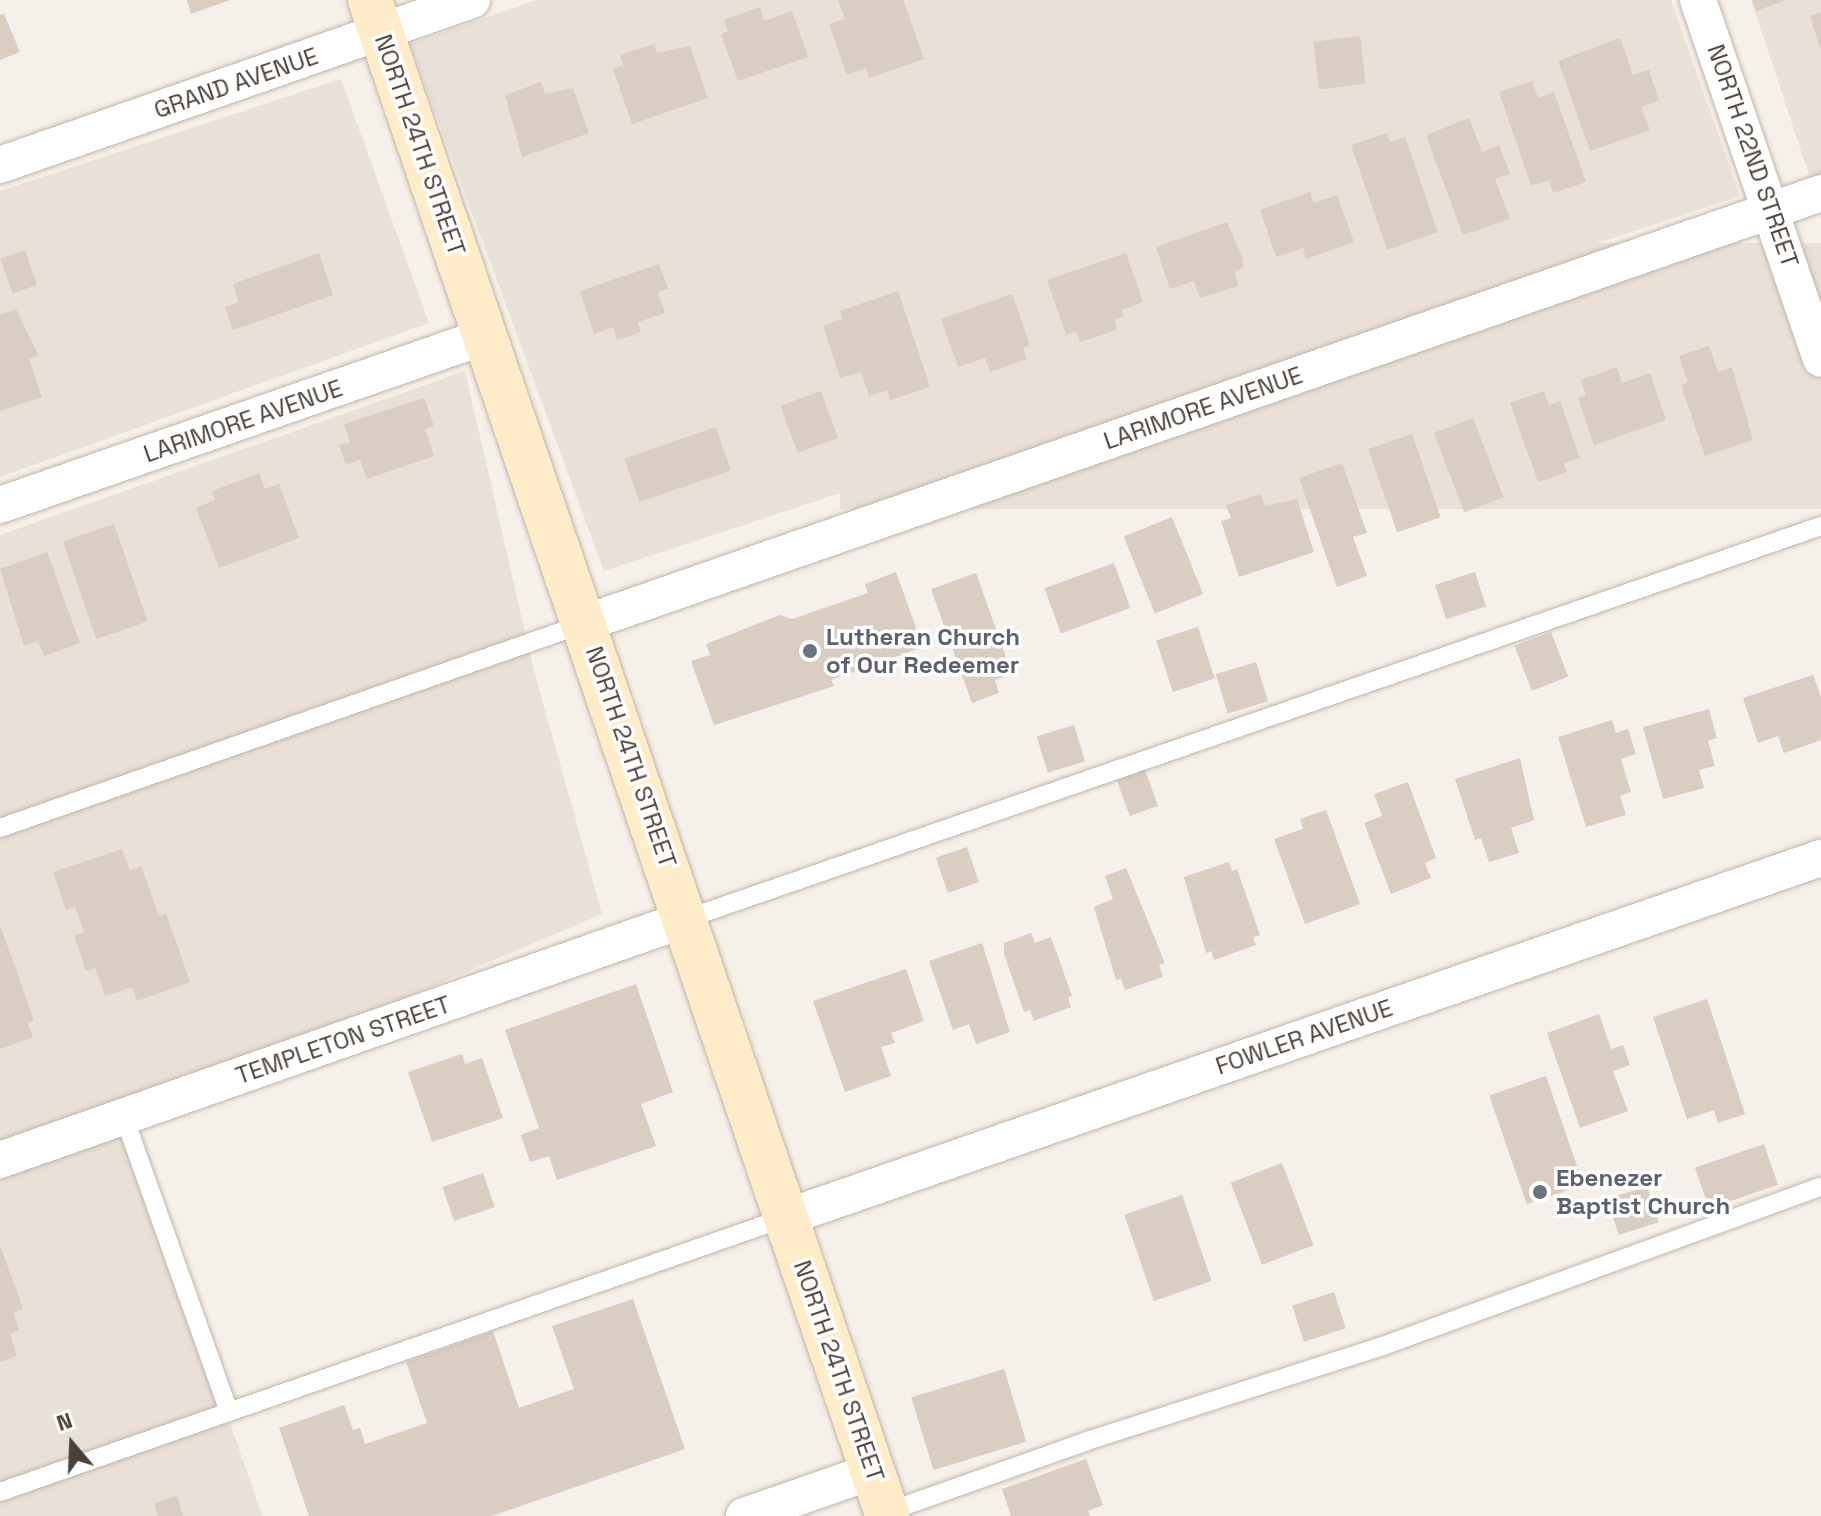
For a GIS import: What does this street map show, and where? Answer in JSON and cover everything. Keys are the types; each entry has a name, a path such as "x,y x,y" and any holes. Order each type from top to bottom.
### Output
{"street":[{"name":"GRAND AVENUE","path":"0,165 376,16 472,0"},
{"name":"NORTH 22ND STREET","path":"1698,0 1821,359"},
{"name":"NORTH 24TH STREET","path":"376,16 888,1514"},
{"name":"LARIMORE AVENUE","path":"585,623 1821,193"},
{"name":"LARIMORE AVENUE","path":"0,505 486,336"},
{"name":"FOWLER AVENUE","path":"787,1217 1821,858"},
{"name":"TEMPLETON STREET","path":"0,1160 686,919"},
{"path":"744,1516 873,1471"}],"lane":[{"path":"686,919 1821,526"},
{"path":"0,828 585,623"},
{"path":"124,1117 229,1412"},
{"path":"888,1514 1087,1441 1383,1346 1821,1187"},
{"path":"0,1492 787,1217"}],"shaded area":[{"path":"537,0 1671,0 1740,196 604,571 410,44"},
{"path":"1751,0 1821,0 1821,211"},
{"path":"341,79 429,323 0,477 0,191"},
{"path":"840,243 1821,243 1821,509 840,509"},
{"path":"465,371 533,667 602,914 125,1117 262,1516 0,1516 0,535"}],"building":[{"path":"187,0 230,0 191,14"},
{"path":"838,0 903,0 924,59 869,78 866,68 847,75 829,24 845,19"},
{"path":"1752,0 1786,0 1756,11"},
{"path":"760,7 764,21 792,11 808,57 738,81 721,34 728,31 724,20"},
{"path":"1821,12 1821,48 1820,48 1810,16"},
{"path":"4,14 20,52 0,60 0,15"},
{"path":"1360,36 1366,84 1319,89 1313,42"},
{"path":"1620,38 1633,75 1649,70 1659,100 1641,107 1650,130 1590,151 1558,61"},
{"path":"654,44 657,53 690,46 708,98 632,124 613,69 623,65 620,55"},
{"path":"1532,81 1538,98 1554,92 1586,182 1553,193 1549,180 1531,186 1499,92"},
{"path":"541,82 545,94 573,88 589,133 522,157 505,95"},
{"path":"1469,118 1482,152 1499,145 1510,174 1495,179 1510,219 1463,235 1426,135"},
{"path":"1387,133 1390,142 1405,137 1438,232 1387,250 1351,145"},
{"path":"1310,192 1314,203 1337,195 1354,242 1306,259 1303,248 1276,257 1260,210"},
{"path":"1227,222 1243,259 1243,268 1234,271 1239,286 1200,298 1194,281 1170,289 1156,247"},
{"path":"25,250 37,285 12,293 0,258"},
{"path":"319,253 333,295 233,330 225,307 239,302 233,284"},
{"path":"1126,253 1143,302 1121,310 1124,316 1114,319 1117,330 1080,342 1076,331 1066,335 1047,280"},
{"path":"659,264 668,289 658,292 665,313 638,322 641,332 617,340 613,327 594,334 580,291"},
{"path":"898,291 930,387 890,400 887,390 869,396 861,372 840,378 823,326 843,319 840,311"},
{"path":"1012,294 1030,345 1023,348 1027,359 990,372 985,358 958,367 941,319"},
{"path":"16,309 39,356 29,359 42,397 0,411 0,315"},
{"path":"1709,346 1718,372 1732,367 1753,440 1705,456 1681,385 1688,382 1679,356"},
{"path":"1617,367 1622,383 1650,373 1666,420 1594,445 1578,398 1586,396 1581,380"},
{"path":"821,391 838,438 798,453 781,406"},
{"path":"1544,391 1549,405 1560,401 1580,458 1564,463 1567,472 1538,482 1510,403"},
{"path":"424,398 434,426 425,429 434,456 367,479 360,460 346,465 339,445 350,442 344,424"},
{"path":"1473,418 1503,497 1464,512 1434,433"},
{"path":"716,427 731,470 639,502 624,459"},
{"path":"1412,434 1441,517 1397,532 1369,449"},
{"path":"1342,463 1367,533 1353,537 1367,576 1337,587 1299,478"},
{"path":"259,473 265,489 279,484 299,538 219,568 196,508 215,500 212,491"},
{"path":"1261,494 1265,506 1297,499 1314,552 1239,577 1221,521 1231,518 1226,505"},
{"path":"1172,517 1203,594 1155,613 1124,536"},
{"path":"114,524 148,621 96,639 63,542"},
{"path":"47,552 80,643 44,656 38,641 24,646 0,569"},
{"path":"1114,563 1130,608 1061,633 1044,588"},
{"name":"Lutheran Church of Our Redeemer","path":"896,572 923,647 831,680 834,686 714,725 691,661 710,655 706,644 780,615 792,619 868,593 865,584"},
{"path":"1475,572 1486,606 1446,619 1435,585"},
{"path":"976,573 1012,674 995,680 999,693 972,703 931,589"},
{"path":"1198,627 1215,678 1173,692 1156,641"},
{"path":"1551,632 1568,677 1532,691 1515,646"},
{"path":"1256,662 1268,701 1228,713 1216,674"},
{"path":"1813,675 1821,697 1821,740 1784,753 1778,736 1758,743 1743,698"},
{"path":"1709,709 1717,738 1708,741 1715,766 1699,770 1704,788 1663,799 1643,727"},
{"path":"1612,720 1616,733 1628,729 1636,754 1621,759 1631,792 1620,796 1626,815 1586,827 1558,737"},
{"path":"1074,725 1085,761 1048,773 1037,736"},
{"path":"1520,758 1534,820 1511,828 1519,853 1489,862 1481,838 1475,840 1455,779"},
{"path":"1145,770 1158,806 1130,816 1117,780"},
{"path":"1408,782 1436,858 1425,863 1431,878 1391,894 1364,823 1382,816 1374,794"},
{"path":"1326,810 1360,904 1305,924 1274,839 1303,829 1300,819"},
{"path":"967,847 979,882 948,893 936,858"},
{"path":"122,849 130,871 141,866 159,916 166,913 190,982 137,1001 132,987 105,996 95,968 86,971 74,935 84,932 75,907 66,910 53,872"},
{"path":"1229,862 1232,871 1237,869 1260,935 1253,937 1256,945 1214,960 1211,951 1206,953 1184,877"},
{"path":"1126,868 1165,963 1159,965 1163,977 1125,990 1121,979 1116,980 1094,907 1113,899 1105,876"},
{"path":"0,925 34,1020 28,1023 33,1037 0,1049"},
{"path":"1031,933 1035,943 1051,937 1072,996 1068,998 1071,1007 1034,1021 1030,1010 1024,1012 1004,954 1004,943"},
{"path":"982,943 1010,1032 976,1044 969,1024 953,1030 929,961"},
{"path":"906,969 924,1021 891,1033 895,1043 881,1047 891,1076 845,1092 813,1001"},
{"path":"636,984 673,1092 641,1104 656,1146 557,1180 549,1156 530,1162 521,1135 539,1128 505,1030"},
{"path":"1707,999 1745,1114 1718,1123 1714,1110 1687,1119 1653,1017"},
{"path":"1599,1014 1611,1049 1623,1045 1630,1065 1613,1071 1628,1111 1580,1128 1547,1033"},
{"path":"462,1054 465,1064 482,1058 503,1118 432,1142 408,1072"},
{"path":"1546,1076 1583,1185 1527,1204 1489,1096"},
{"path":"1764,1144 1778,1185 1709,1208 1695,1168"},
{"path":"1282,1163 1314,1245 1262,1265 1231,1183"},
{"path":"483,1173 495,1207 454,1221 442,1187"},
{"path":"1647,1186 1659,1222 1619,1235 1607,1199"},
{"path":"1182,1195 1212,1281 1154,1301 1124,1215"},
{"path":"0,1245 23,1309 13,1313 19,1330 10,1334 17,1356 0,1362"},
{"path":"1334,1292 1346,1328 1304,1342 1292,1306"},
{"path":"633,1299 685,1449 492,1516 309,1516 279,1428 344,1405 353,1430 360,1428 365,1444 427,1423 406,1362 493,1331 519,1408 574,1389 552,1326"},
{"path":"1004,1369 1026,1442 933,1470 911,1397"},
{"path":"1086,1459 1103,1505 1088,1511 1090,1516 1011,1516 1002,1489"},
{"path":"177,1496 183,1516 158,1516 154,1503"}],"place":[{"name":"Lutheran Church of Our Redeemer","path":"810,651"},
{"name":"Ebenezer Baptist Church","path":"1540,1192"}]}
